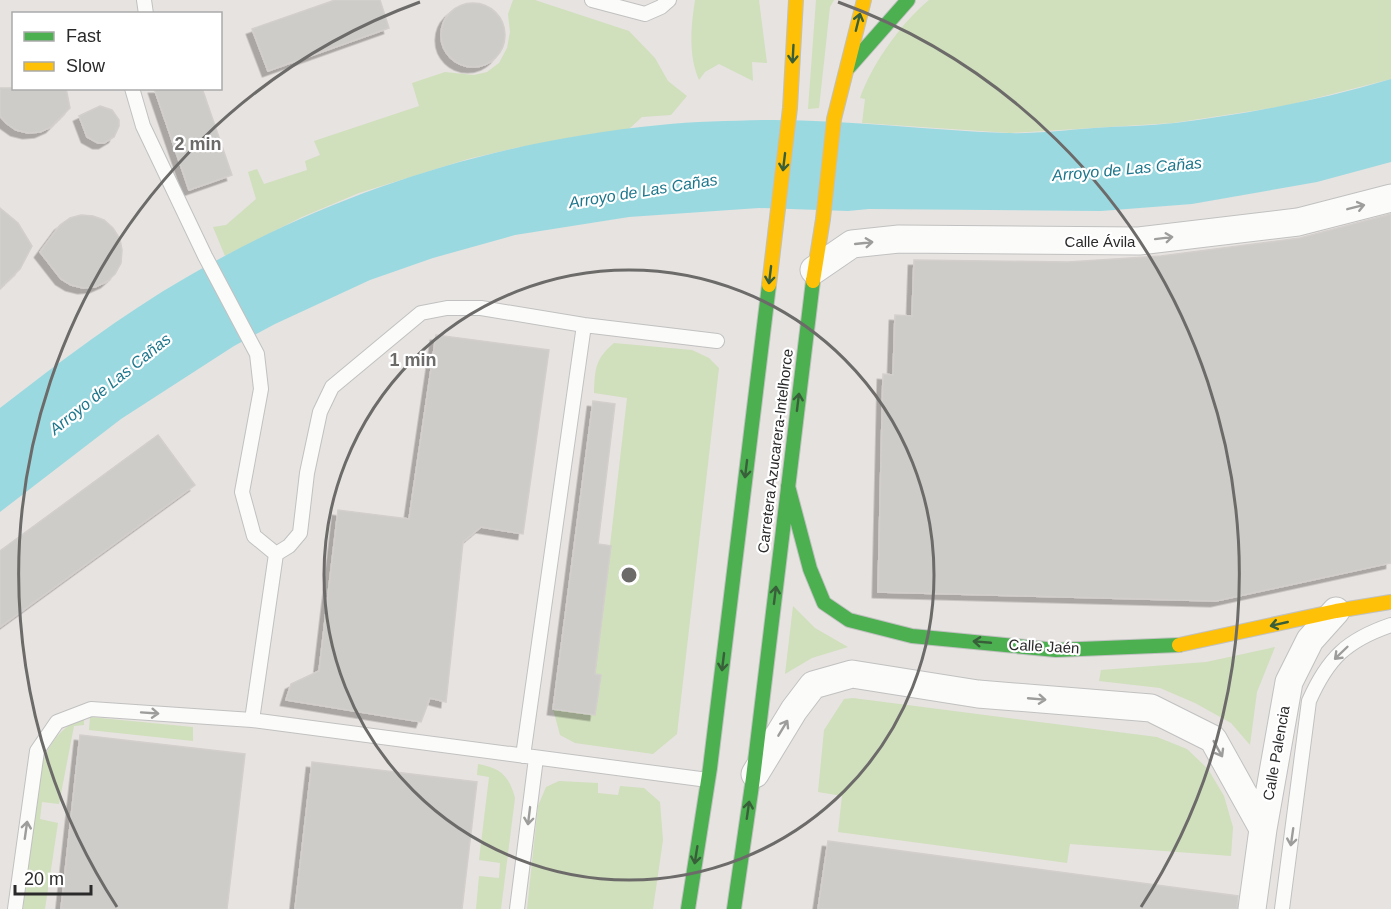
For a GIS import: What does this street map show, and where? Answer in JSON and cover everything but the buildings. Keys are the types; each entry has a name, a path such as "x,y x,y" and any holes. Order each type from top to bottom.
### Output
{"main road":[{"name":"Carretera Azucarera-Intelhorce","path":"688,909 708,780 790,108 796,0"},
{"name":"Carretera Azucarera-Intelhorce","path":"734,909 753,778 834,119 864,0"},
{"path":"846,70 908,0"},
{"name":"Calle Jaén","path":"788,484 810,569 824,603 849,620 912,636 1056,650 1185,645 1336,611 1391,602"}],"street":[{"name":"Calle Ávila","path":"814,270 852,244 899,240 1139,241 1298,222 1391,198"},
{"name":"Calle Palencia","path":"1252,909 1263,829 1289,682 1310,640 1336,611"},
{"path":"753,778 794,710 813,685 852,674 978,694 1151,708 1213,740 1263,829"}],"lane":[{"path":"592,0 645,14 661,7 669,0"},
{"path":"133,90 142,126 205,256 257,354 261,389 242,492 254,536 276,554"},
{"path":"276,554 289,546 300,533 307,473 320,412 332,387 421,313 447,308 482,308 584,325 717,340"},
{"path":"517,909 530,757 584,325"},
{"path":"252,720 276,554"},
{"path":"1282,909 1310,701 1319,678 1341,650 1367,633 1391,625"},
{"path":"15,909 37,752 57,722 92,709 252,720 708,780"}],"green space":[{"path":"513,0 535,0 629,31 655,58 668,81 687,96 671,115 642,117 629,129 515,148 468,159 359,193 302,217 225,256 213,227 226,225 256,199 248,172 257,169 264,184 307,170 305,161 320,155 314,141 419,106 412,83 445,72 474,75 487,72 499,63 507,48 510,32 508,14"},
{"path":"695,0 759,0 767,63 752,62 753,81 719,64 705,72 699,80 692,51"},
{"path":"816,0 834,0 830,7 819,108 808,109"},
{"path":"929,0 1391,0 1391,79 1285,106 1173,123 1010,133 862,123 865,99 860,98 872,72 898,32"},
{"path":"614,343 692,350 709,358 719,368 677,734 653,754 575,743 560,735 553,709 595,715 601,675 559,668 598,650 627,398 594,393 594,385 597,365 603,354"},
{"path":"793,606 815,628 848,647 812,658 785,674"},
{"path":"1275,647 1257,692 1250,745 1231,723 1195,703 1160,688 1099,681 1101,670 1206,662"},
{"path":"853,698 1157,737 1187,749 1208,769 1224,796 1233,827 1231,856 1070,844 1067,863 838,832 842,796 818,792 824,730 844,699"},
{"path":"90,717 193,727 193,741 89,730"},
{"path":"84,718 84,725 74,726 59,804 42,802 40,819 58,823 45,909 23,909 41,765 57,736"},
{"path":"478,764 498,770 503,774 515,798 501,909 476,909 479,876 499,878 500,863 479,860 489,777 477,775"},
{"path":"559,781 598,783 598,793 618,795 620,786 644,788 660,802 663,840 653,909 527,909 538,806 546,787"}],"water":[{"name":"Arroyo de Las Cañas","path":"1391,79 1391,162 1317,182 1192,204 1101,211 869,209 848,211 759,208 629,217 515,235 433,258 370,280 275,324 234,346 121,419 0,512 0,408 115,323 187,277 298,220 356,196 415,176 475,158 536,144 598,133 673,124 793,120 976,132 1039,132 1165,124 1230,115 1311,100"}],"traffic: fast":[{"path":"849,67 908,0"},
{"path":"734,909 753,778 813,281"},
{"path":"688,909 710,768 769,285"},
{"path":"788,486 810,569 824,603 849,620 912,636 1056,650 1179,645"}],"traffic: slow":[{"path":"769,285 790,108 796,0"},
{"path":"813,281 823,219 834,119 864,0"},
{"path":"1179,645 1336,611 1391,602"}]}
